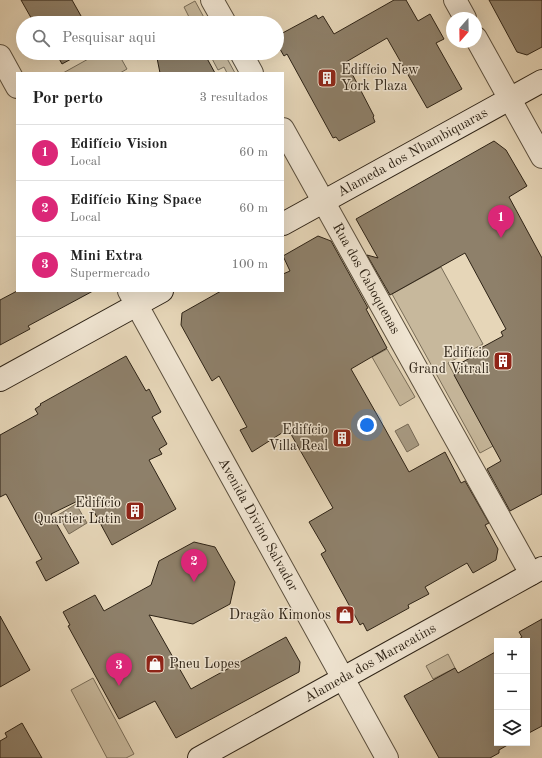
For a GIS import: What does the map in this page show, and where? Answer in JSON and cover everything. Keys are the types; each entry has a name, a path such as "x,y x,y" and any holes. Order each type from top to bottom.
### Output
{"street":[{"path":"212,0 221,16"},
{"path":"455,0 462,12"},
{"path":"482,48 542,157"},
{"path":"0,56 16,85"},
{"path":"245,60 251,72"},
{"name":"Alameda dos Nhambiquaras","path":"284,223 542,81"},
{"name":"Rua dos Caboquenas","path":"284,131 323,202 536,571"},
{"path":"0,380 133,298 158,292"},
{"name":"Avenida Divino Salvador","path":"133,298 387,758"},
{"name":"Alameda dos Maracatins","path":"199,758 344,679 536,571"}],"shaded area":[{"path":"195,1 203,16 188,16 184,7"},
{"path":"86,60 122,60 127,69 122,72 65,72"},
{"path":"213,60 228,60 234,72 226,72 224,67 218,70"},
{"path":"441,267 483,344 448,363 493,446 480,453 392,294"},
{"path":"387,349 415,397 400,406 372,357"},
{"path":"408,424 419,445 407,452 395,431"},
{"path":"76,504 87,523 69,534 58,515"},
{"path":"448,654 455,668 433,679 426,666"},
{"path":"93,678 134,754 126,758 107,758 71,690"}],"building":[{"path":"21,0 72,0 81,16 30,16"},
{"path":"394,0 406,0 418,21 430,14 444,39 436,43 462,89 427,108 387,38 346,62 374,116 375,122 339,141 336,137 333,138 287,54 284,56 284,32 316,15 318,19 323,16 334,34"},
{"path":"489,0 542,0 542,47 527,55 517,52"},
{"path":"60,60 69,60 62,64"},
{"path":"157,60 208,60 214,72 160,72"},
{"path":"494,141 506,150 527,186 509,197 542,258 542,494 510,511 487,469 501,461 454,375 461,371 457,365 470,358 468,355 503,336 501,332 506,329 465,253 390,295 367,255 378,258 356,219"},
{"path":"318,236 331,241 368,308 366,309 387,348 351,369 409,472 445,452 461,483 465,481 489,523 485,525 498,549 496,560 473,573 467,563 425,587 429,594 408,605 409,608 367,631 363,623 360,625 321,554 326,551 309,522 333,508 288,429 252,452 240,430 247,427 219,376 212,381 181,325 182,313 219,292 284,292 284,274 290,271 284,255"},
{"path":"16,292 91,292 28,326 30,329 0,345 0,300"},
{"path":"126,356 146,391 149,389 161,412 152,417 167,444 159,449 162,454 149,460 176,509 112,545 86,497 51,514 79,563 46,581 36,562 42,559 6,494 0,497 0,435 38,414 35,409 41,405 40,404"},
{"path":"194,542 215,547 235,582 230,604 193,624 149,615 191,689 286,637 300,662 299,672 176,738 155,701 119,719 68,626 70,625 63,612 95,595 104,611 151,585 159,561"},
{"path":"0,616 30,670 0,687"},
{"path":"542,619 542,726 530,732 530,638 520,638 522,637 519,632"},
{"path":"494,653 494,746 506,746 499,750 499,753 490,758 439,758 404,696 455,668 458,673"},
{"path":"22,723 42,758 0,758 0,741 7,737 5,733"}],"place":[{"name":"Edifício New York Plaza","path":"327,78"},
{"name":"Edifício Vision","path":"501,238"},
{"name":"Edifício Grand Vitrali","path":"503,361"},
{"name":"Edifício Villa Real","path":"342,438"},
{"name":"Edifício Quartier Latin","path":"135,511"},
{"name":"Edifício King Space","path":"194,582"},
{"name":"Dragão Kimonos","path":"345,615"},
{"name":"Pneu Lopes","path":"155,664"},
{"name":"Mini Extra","path":"119,686"}]}
